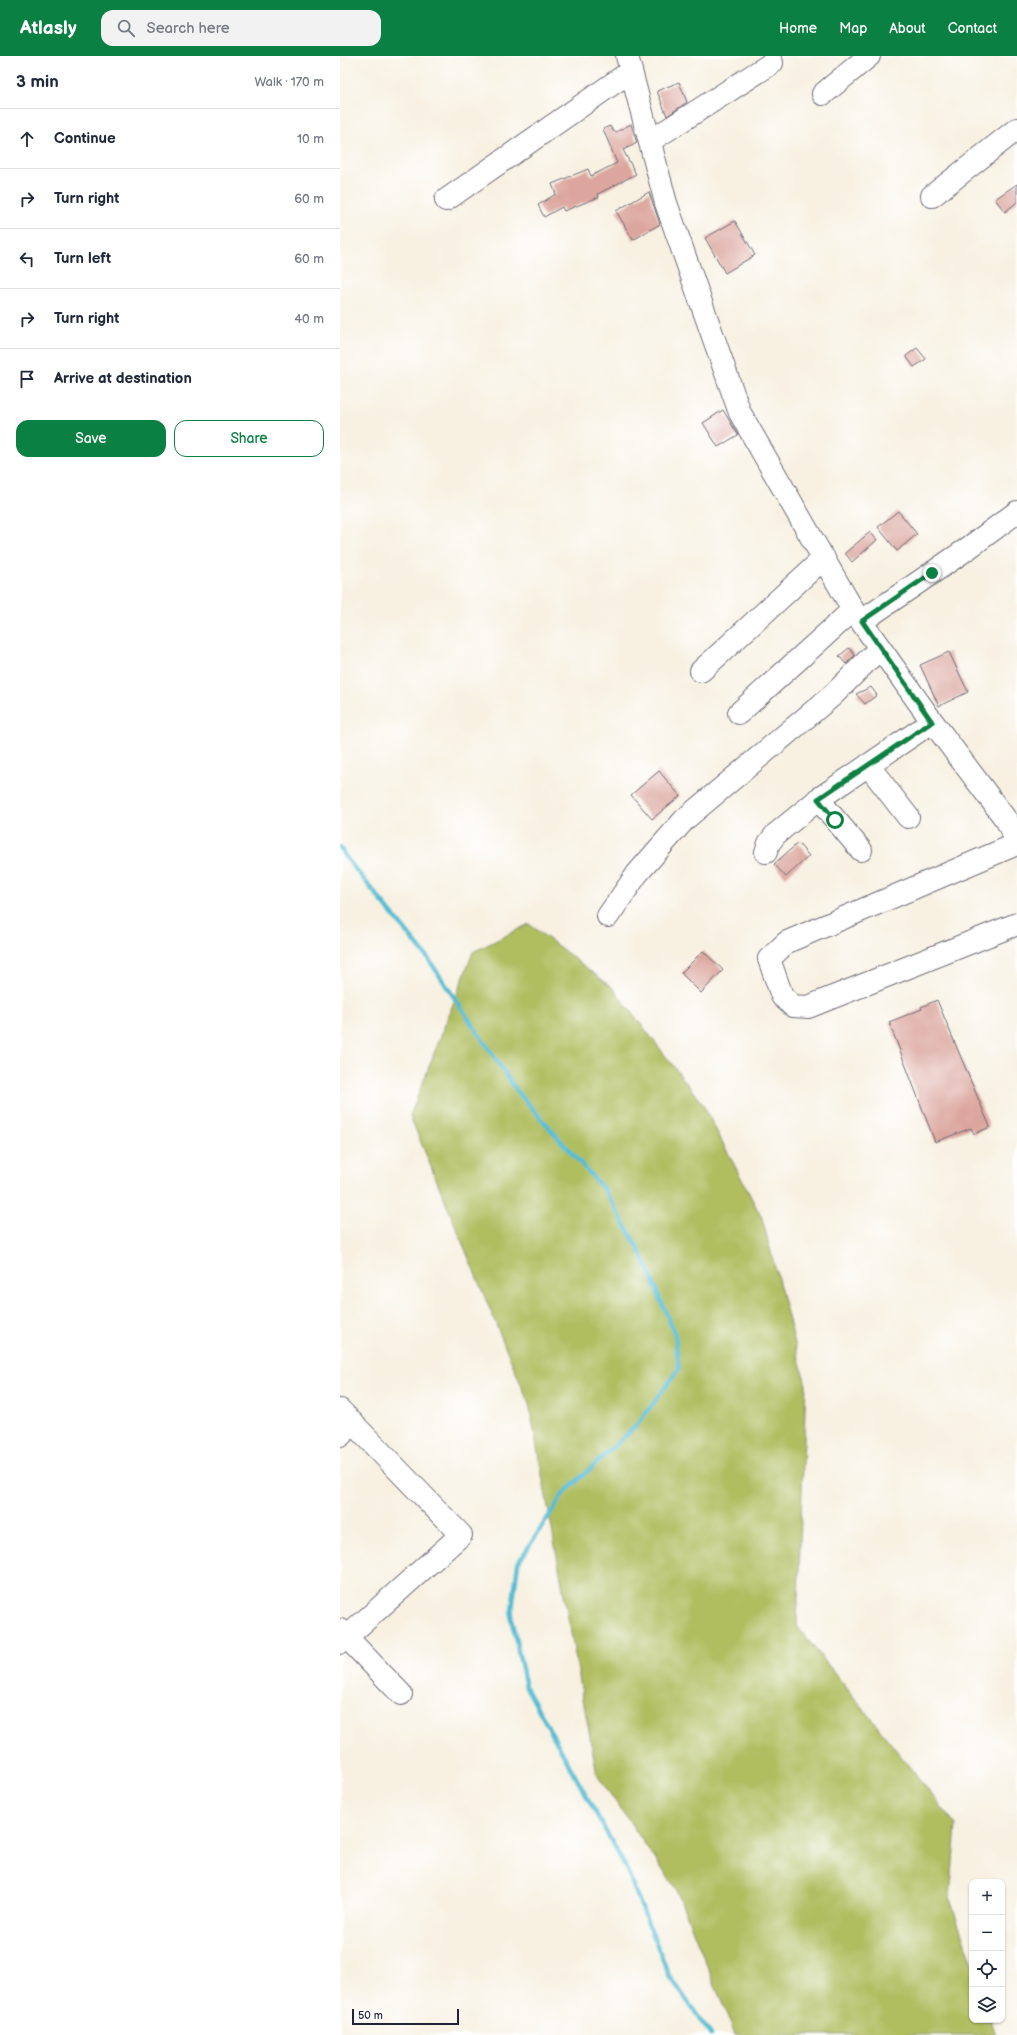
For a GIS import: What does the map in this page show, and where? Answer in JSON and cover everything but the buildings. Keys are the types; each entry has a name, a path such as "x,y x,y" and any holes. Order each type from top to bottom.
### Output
{"street":[{"path":"823,94 869,56"},
{"path":"446,200 629,63 666,203 740,412 857,616 932,722 1007,821 1017,843 787,942 769,959 782,996 793,1006 808,1007 1017,924"},
{"path":"650,141 772,63"},
{"path":"932,196 1017,129"},
{"path":"739,713 857,616 967,549 1017,512"},
{"path":"701,671 824,558"},
{"path":"608,916 637,874 685,819 833,695 880,648"},
{"path":"766,852 769,843 776,834 818,799 932,722"},
{"path":"868,765 908,817"},
{"path":"818,799 861,850"},
{"path":"344,1423 461,1534 342,1637 401,1694"}],"green space":[{"path":"529,924 613,988 702,1103 762,1218 806,1385 797,1626 956,1825 950,1899 969,1955 969,2023 992,2023 996,2035 735,2035 676,1889 597,1775 529,1404 410,1116 473,952"}],"waterway":[{"path":"340,847 344,855 427,957 517,1091 606,1192 642,1255 675,1335 679,1369 637,1425 564,1493 518,1563 511,1618 526,1687 625,1866 669,1975 711,2035"}],"route":[{"path":"835,820 818,799 932,722 862,621 932,573"}]}
